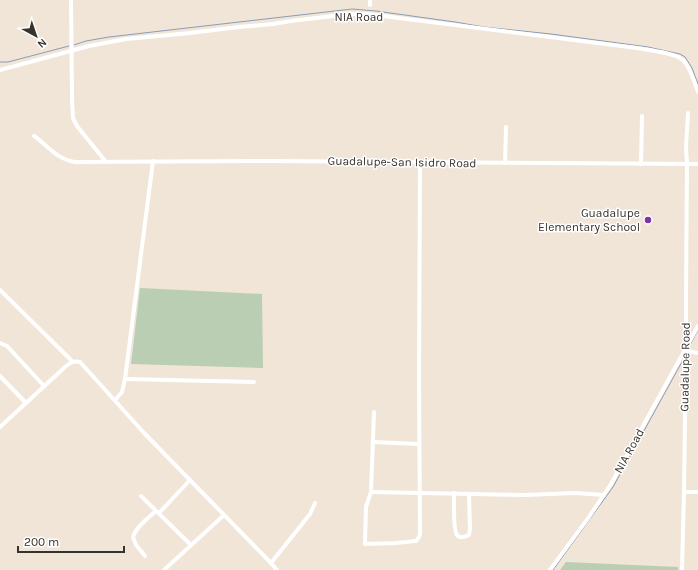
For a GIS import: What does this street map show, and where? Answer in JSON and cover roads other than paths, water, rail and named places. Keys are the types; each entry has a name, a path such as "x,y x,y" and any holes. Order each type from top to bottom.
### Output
{"street":[{"path":"71,0 73,118 77,126 106,162"},
{"path":"370,0 370,5"},
{"name":"NIA Road","path":"0,70 89,46 126,39 273,24 350,14 376,15 666,53 680,57 684,60 698,92"},
{"name":"Guadalupe Road","path":"682,570 686,350 686,147 688,113"},
{"path":"641,164 642,116"},
{"path":"505,163 506,127"},
{"name":"Guadalupe-San Isidro Road","path":"34,136 42,141 55,154 75,162 283,161 698,164"},
{"path":"115,400 122,392 125,379 153,161"},
{"path":"374,412 371,492 366,506 365,544 413,542 418,539 420,534 420,162"},
{"path":"0,290 72,362"},
{"name":"NIA Road","path":"550,570 604,495 618,472 698,326"},
{"path":"0,343 7,346 44,386"},
{"path":"686,350 698,353"},
{"path":"0,427 65,366 77,361 83,365 145,434 277,570"},
{"path":"0,376 26,403"},
{"path":"125,379 254,382"},
{"path":"373,442 419,444"},
{"path":"145,556 136,545 133,537 134,533 190,480"},
{"path":"371,492 526,495 575,493 604,495"},
{"path":"684,492 698,492"},
{"path":"454,493 455,529 457,535 463,538 469,535 470,529 469,494"},
{"path":"141,496 191,545"},
{"path":"271,563 310,514 315,503"},
{"path":"164,570 224,515"}],"waterway":[{"path":"74,45 86,41 109,37 352,9 648,47 680,54 685,57 692,68 698,84"},
{"path":"0,62 8,62 69,46"},
{"path":"690,345 698,330"},
{"path":"553,570 613,487 683,360"}],"place":[{"name":"Guadalupe Elementary School","path":"648,220"}]}
